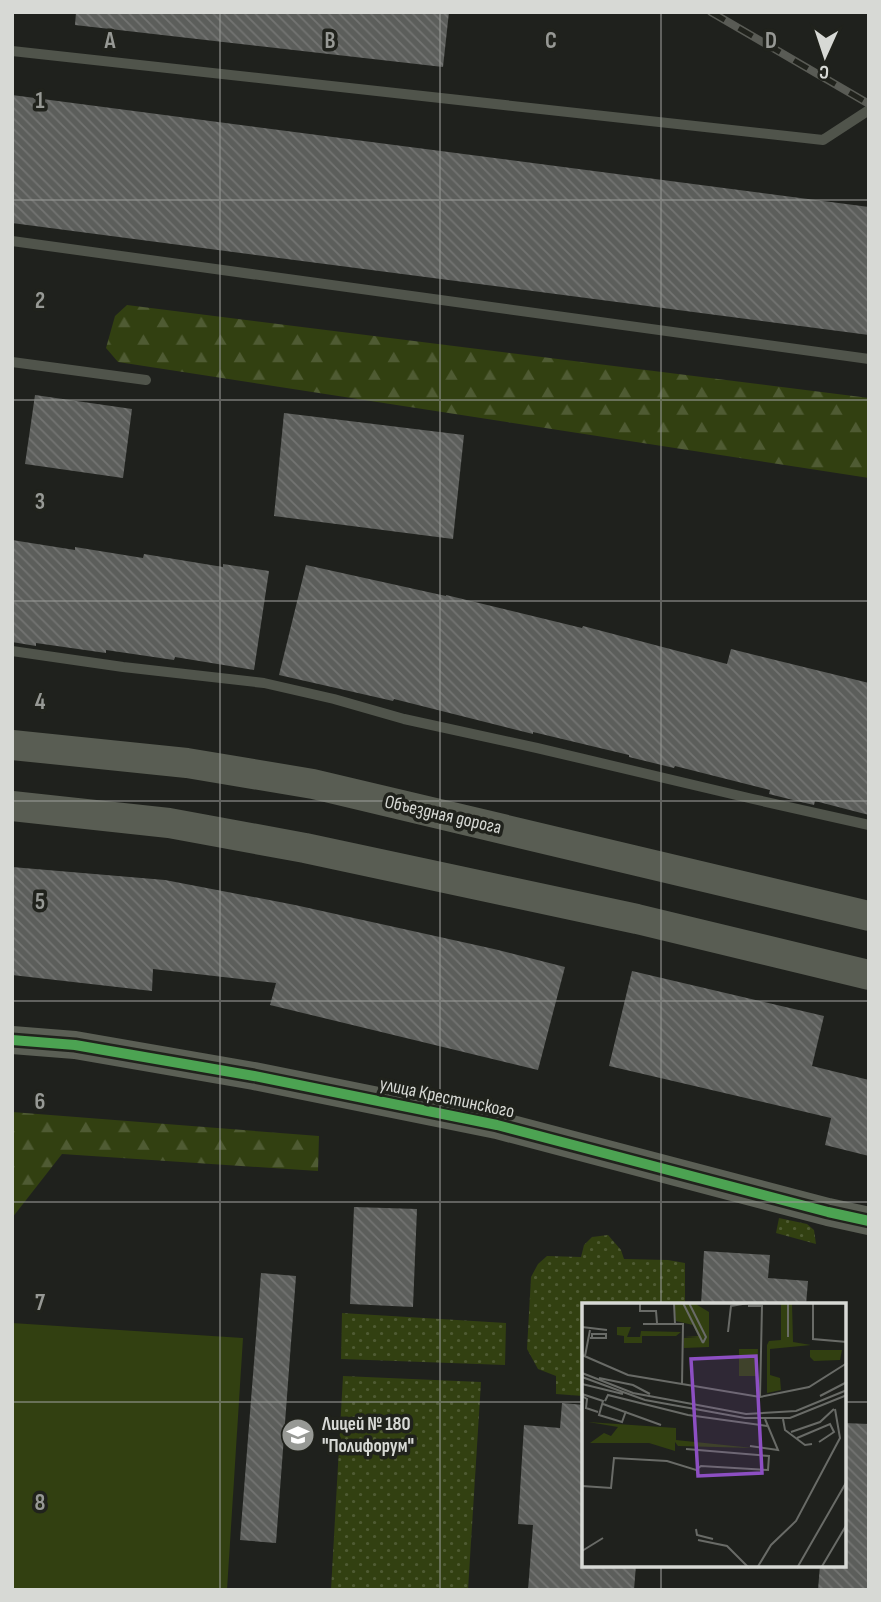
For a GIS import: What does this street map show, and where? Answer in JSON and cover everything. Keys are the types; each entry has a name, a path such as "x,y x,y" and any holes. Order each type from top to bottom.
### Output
{"main road":[{"name":"Объездная дорога","path":"12,745 187,763 313,784 869,916"},
{"path":"12,806 169,823 305,848 636,919 869,975"}],"street":[{"name":"улица Крестинского","path":"12,1040 75,1045 254,1076 497,1125 869,1221"}],"lane":[{"path":"12,51 823,140 869,110"},
{"path":"12,241 869,359"},
{"path":"12,362 146,380"},
{"path":"12,651 264,683 404,719 537,747 869,825"}],"green space":[{"path":"127,305 869,398 869,478 118,362 106,348 115,316"},
{"path":"12,1112 319,1136 318,1171 62,1154 12,1218"},
{"path":"779,1218 807,1224 814,1230 816,1244 776,1233"},
{"path":"608,1235 621,1250 624,1259 685,1263 685,1303 582,1303 582,1396 556,1394 556,1376 538,1369 527,1349 531,1277 538,1264 547,1256 581,1257 584,1245 592,1237"},
{"path":"342,1313 506,1323 505,1365 341,1359"},
{"path":"12,1323 243,1338 227,1590 12,1590"},
{"path":"343,1376 481,1382 468,1590 331,1590"}],"building":[{"path":"76,12 449,12 443,67 75,25"},
{"path":"12,95 869,207 869,335 12,223"},
{"path":"35,395 132,409 123,478 25,464"},
{"path":"284,413 464,435 453,539 274,516"},
{"path":"12,540 75,550 75,547 143,558 144,554 223,567 223,564 269,571 254,670 175,657 174,660 106,650 106,653 12,642"},
{"path":"306,565 582,628 583,626 727,664 731,649 869,683 869,815 815,801 814,805 801,802 769,794 770,790 394,699 393,701 279,675"},
{"path":"12,867 165,880 295,905 565,967 538,1070 270,1005 276,983 153,969 152,991 12,975"},
{"path":"632,971 824,1016 812,1066 869,1080 869,1156 825,1145 831,1118 609,1066"},
{"path":"354,1207 417,1209 413,1307 350,1304"},
{"path":"704,1251 770,1255 768,1278 808,1281 806,1303 701,1303"},
{"path":"261,1273 296,1276 276,1543 240,1540"},
{"path":"562,1403 582,1405 582,1567 636,1567 634,1590 528,1590 533,1525 518,1524 524,1425 560,1428"},
{"path":"846,1423 869,1424 869,1590 818,1590 820,1567 846,1567"}],"railway":[{"path":"711,12 869,104"}],"cycle path":[{"path":"12,1040 75,1045 254,1076 497,1125 869,1221"}],"place":[{"name":"Лицей № 180 \"Полифорум\"","path":"298,1435"}]}
